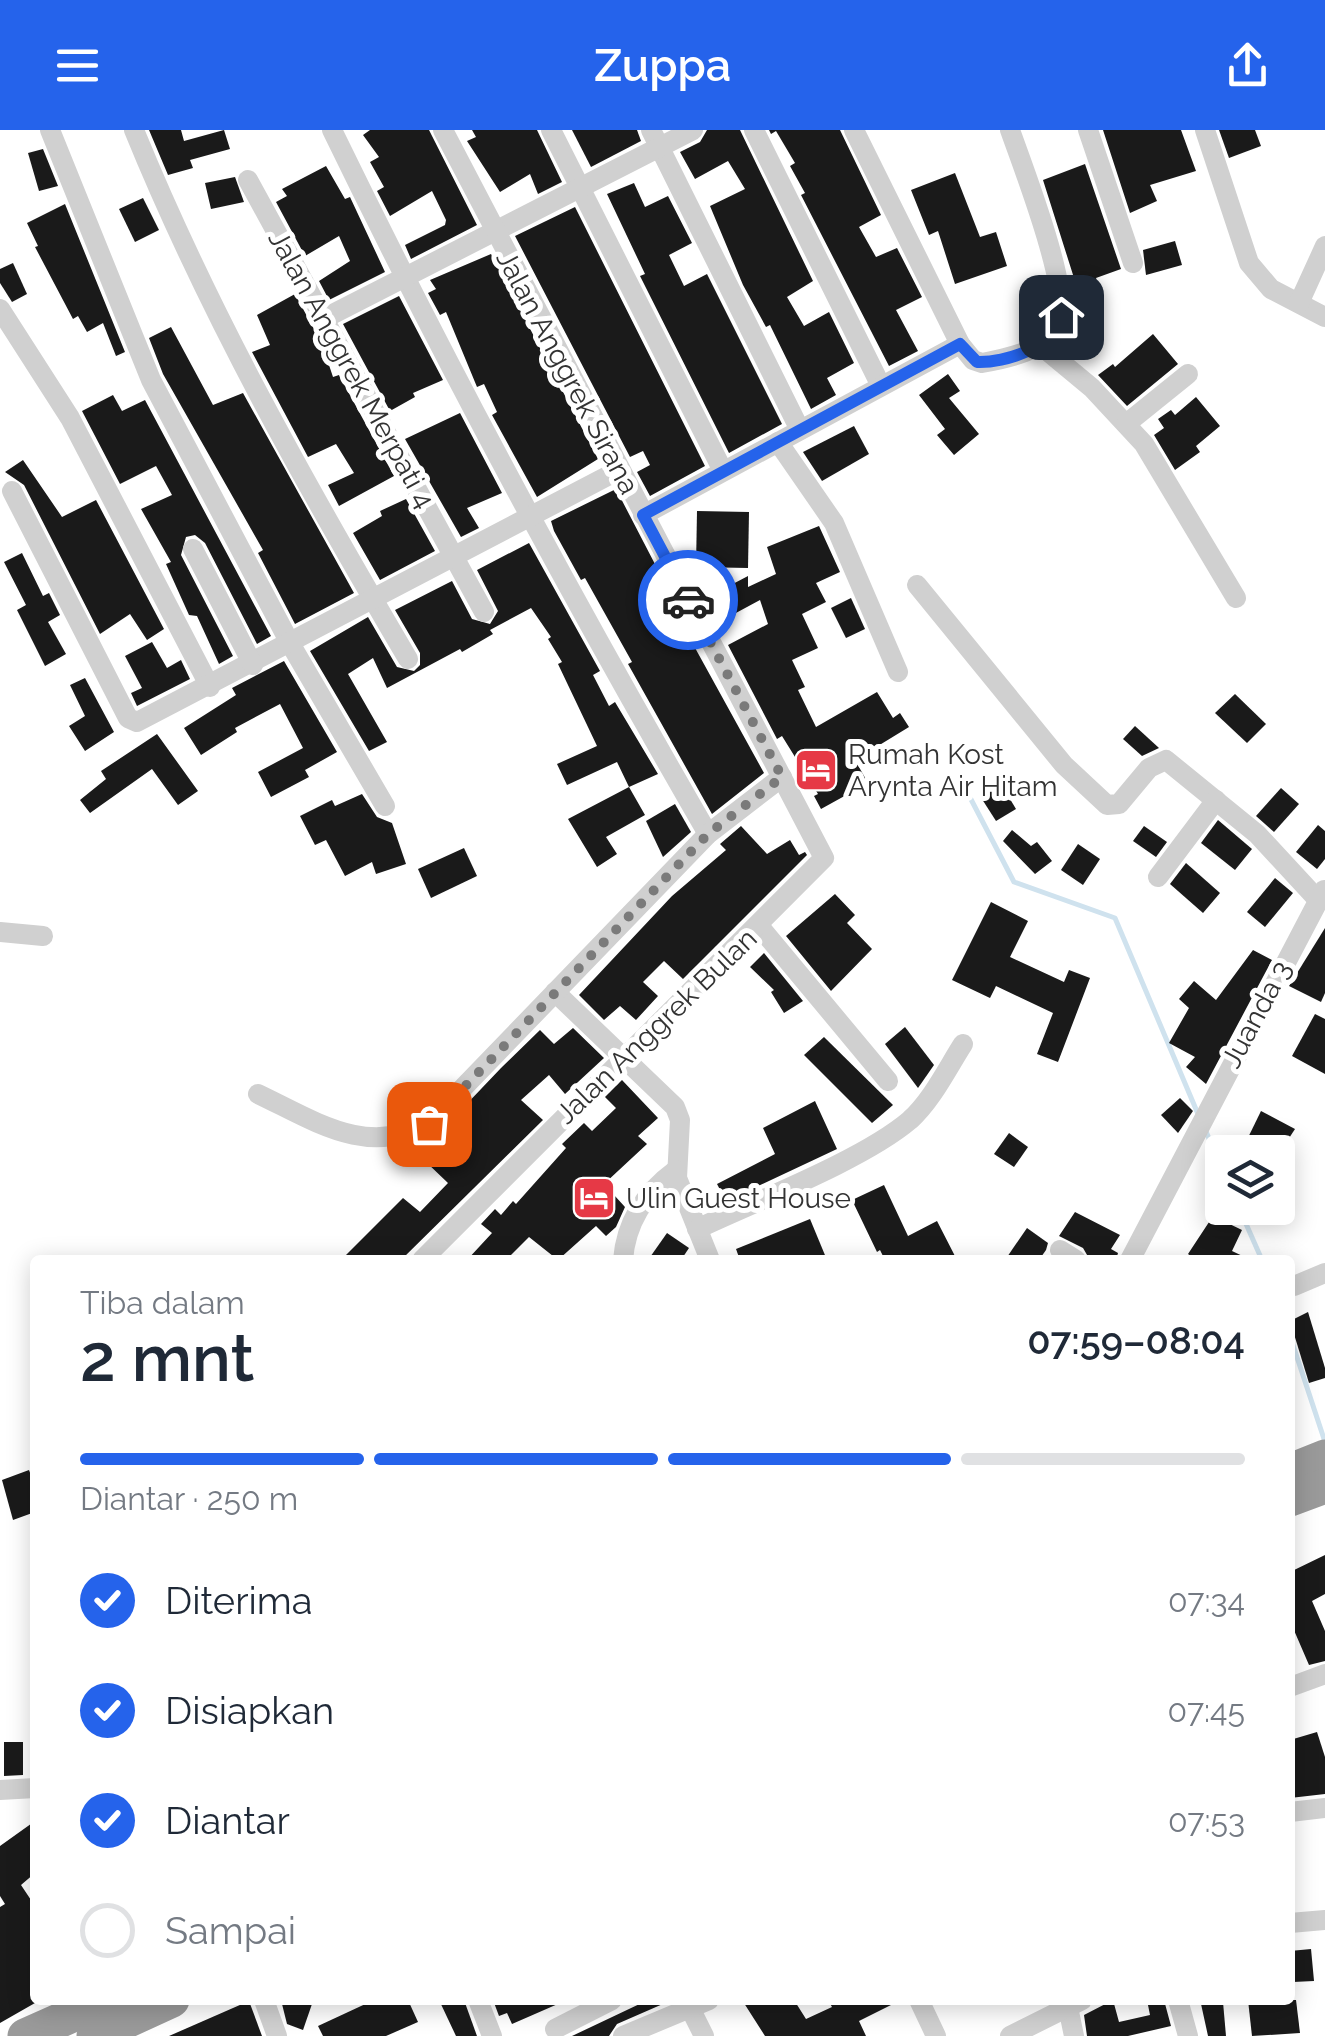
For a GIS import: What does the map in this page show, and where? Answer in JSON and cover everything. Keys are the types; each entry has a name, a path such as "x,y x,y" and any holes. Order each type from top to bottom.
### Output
{"highway":[{"path":"1295,1469 1325,1457"},
{"path":"1295,1497 1325,1486"},
{"path":"24,2036 95,2005"},
{"path":"94,2036 161,2005"}],"street":[{"path":"50,130 151,380 291,645 385,806"},
{"path":"134,130 173,223 262,397 408,659"},
{"path":"332,130 403,276 708,834"},
{"name":"Jalan Anggrek Sirana","path":"443,130 782,777"},
{"path":"552,130 723,471"},
{"path":"325,318 582,188 655,139 693,130"},
{"path":"754,130 881,386"},
{"path":"854,130 967,352"},
{"path":"643,515 881,386 967,352 1000,359 1039,344 1059,326 1061,296 1010,130"},
{"path":"1088,130 1133,263"},
{"path":"1205,130 1250,263 1266,285 1325,317"},
{"path":"655,139 800,430"},
{"name":"Jalan Anggrek Merpati 4","path":"248,180 484,612"},
{"path":"1298,303 1325,246"},
{"path":"0,309 70,418 210,687"},
{"path":"1039,344 1144,444 1236,598"},
{"path":"1126,424 1188,374"},
{"path":"778,442 834,523 898,672"},
{"path":"12,492 128,718 142,722 619,470"},
{"path":"193,549 254,665"},
{"path":"917,585 1064,765 1107,804 1119,804 1149,768 1166,760 1257,834 1321,894"},
{"path":"258,1094 354,1138 403,1135 436,1118 708,834 782,777"},
{"name":"Jalan Anggrek Bulan","path":"427,1255 622,1055 824,860 782,777"},
{"path":"1158,876 1216,800"},
{"name":"Juanda 3","path":"1133,1255 1321,894"},
{"path":"759,926 888,1081"},
{"path":"0,932 43,936"},
{"path":"554,992 670,1098 678,1113 676,1170 708,1255"},
{"path":"697,1230 866,1148 907,1122 923,1106 962,1044"},
{"path":"624,1255 634,1218 651,1188 676,1170"},
{"path":"1295,1286 1325,1273"},
{"path":"1295,1685 1325,1674"},
{"path":"0,1790 30,1788"},
{"path":"1295,1811 1325,1808"},
{"path":"1295,1923 1325,1920"},
{"path":"266,2005 277,2036"},
{"path":"480,2005 492,2036"},
{"path":"554,2028 602,2005"},
{"path":"623,2036 691,2005"},
{"path":"696,2005 704,2036"},
{"path":"921,2005 936,2036"},
{"path":"1010,2036 1071,2005"},
{"path":"1074,2036 1075,2005"},
{"path":"1179,2005 1188,2036"}],"building":[{"path":"149,130 181,130 184,141 224,130 230,149 190,160 193,168 168,175"},
{"path":"370,130 429,130 477,225 411,259 405,245 445,225 446,220 432,191 390,216 377,191 384,187 370,162 379,157 363,135"},
{"path":"472,130 537,130 562,182 538,194 530,174 500,192 467,141 476,137"},
{"path":"572,130 637,130 641,141 591,167"},
{"path":"707,130 740,130 813,281 787,297 804,326 829,312 854,363 827,378 836,395 811,409 770,325 766,327 743,285 710,206 745,189 728,161 695,179 680,152 700,142"},
{"path":"769,130 840,130 881,215 859,227 876,257 897,248 922,297 896,310 918,351 889,366 801,195 805,193 790,166 795,163 776,131 771,134"},
{"path":"1103,130 1181,130 1196,171 1150,185 1157,201 1130,213"},
{"path":"1219,130 1255,130 1261,146 1229,158"},
{"path":"43,149 58,186 39,191 28,153"},
{"path":"1085,164 1121,269 1096,278 1098,286 1074,294 1074,278 1043,180"},
{"path":"326,166 345,199 350,197 385,272 329,300 319,281 350,261 339,236 305,256 276,202 287,196 282,189"},
{"path":"955,173 980,237 996,232 1007,266 955,284 938,231 929,235 911,190"},
{"path":"235,177 244,202 211,209 205,183"},
{"path":"634,183 645,207 668,196 692,243 669,255 684,286 707,274 782,424 729,453 640,276 645,274 607,194"},
{"path":"143,198 159,230 135,242 119,209"},
{"path":"65,204 125,352 116,356 103,323 87,332 78,316 73,319 35,247 38,246 27,223"},
{"path":"575,207 705,466 650,496 637,472 650,465 643,451 630,457 515,236"},
{"path":"1175,241 1182,265 1146,275 1143,250"},
{"path":"491,254 598,459 537,497 492,415 497,412 484,384 477,387 446,312 440,315 428,293 436,289 430,280"},
{"path":"13,263 27,294 12,302 0,283 0,269"},
{"path":"295,294 322,344 333,377 339,375 394,476 339,506 328,485 354,473 336,444 308,457 252,352 270,345 257,315"},
{"path":"399,296 443,380 413,393 415,397 390,411 343,324"},
{"path":"171,327 213,405 243,393 354,593 295,624 258,553 263,550 163,374 149,338"},
{"path":"1153,334 1178,364 1127,406 1098,375 1113,364 1115,367"},
{"path":"948,374 960,391 949,398 979,434 954,455 937,435 945,429 919,395"},
{"path":"113,395 122,411 145,400 271,636 257,644 205,543 195,535 186,537 181,555 233,656 219,664 197,616 189,615 166,564 171,562 141,509 172,495 156,466 120,484 82,411"},
{"path":"1196,397 1220,426 1196,446 1200,452 1175,470 1154,435 1164,428 1158,419 1171,410 1175,415"},
{"path":"460,413 502,493 467,508 479,528 461,537 405,439"},
{"path":"854,426 869,454 822,481 803,452"},
{"path":"23,460 62,517 96,500 164,629 147,640 130,614 100,634 24,485 5,472"},
{"path":"616,489 671,595 667,597 764,773 712,814 628,664 632,662 585,578 581,580 551,521"},
{"path":"406,499 435,551 380,580 353,533 382,516 380,511"},
{"path":"697,511 749,512 748,568 696,567"},
{"path":"819,526 840,572 816,583 826,602 802,614 818,648 792,660 805,687 798,690 816,727 877,692 893,718 900,713 909,727 855,760 868,783 821,809 814,796 818,794 782,736 777,739 728,645 768,624 760,600 721,621 708,597 748,576 748,587 776,574 767,547"},
{"path":"529,543 600,671 593,675 609,706 615,702 658,774 629,787 617,762 567,785 557,764 597,746 558,664 562,662 548,639 551,637 531,608 490,630 493,634 462,652 460,649 387,688 373,658 348,674 387,742 369,751 310,651 368,617 397,667 414,671 420,665 420,653 395,610 452,581 472,619 490,624 498,611 477,570"},
{"path":"22,553 43,596 49,593 60,615 48,622 66,654 45,666 17,610 26,605 4,562"},
{"path":"851,598 865,629 846,638 831,608"},
{"path":"152,642 167,668 181,660 190,679 137,706 131,693 142,688 125,656"},
{"path":"284,661 337,752 305,770 309,777 271,797 258,772 303,748 280,704 235,728 237,732 201,755 184,728 236,695 232,688"},
{"path":"85,678 114,732 85,751 69,726 85,716 70,685"},
{"path":"1235,694 1266,724 1247,743 1215,713"},
{"path":"1135,726 1159,748 1142,756 1123,739"},
{"path":"157,734 198,791 178,805 152,769 90,813 80,800 106,779 101,771"},
{"path":"1001,784 1016,809 996,821 980,796"},
{"path":"629,787 645,815 606,837 617,854 597,867 568,819"},
{"path":"1281,788 1299,804 1274,832 1256,816"},
{"path":"362,794 377,817 392,823 406,864 376,874 372,862 345,876 326,840 315,845 300,816 332,800 335,806"},
{"path":"675,804 691,832 663,857 646,821"},
{"path":"1218,820 1252,849 1235,870 1201,843"},
{"path":"1318,825 1325,831 1325,859 1317,869 1296,852"},
{"path":"741,826 767,854 790,840 799,855 807,855 683,979 664,961 643,982 658,996 636,1020 620,1006 604,1020 579,995 672,896 726,850 720,844"},
{"path":"1144,826 1167,842 1156,857 1133,841"},
{"path":"1012,830 1031,846 1037,842 1052,861 1035,874 1003,841"},
{"path":"1078,844 1100,859 1083,885 1061,870"},
{"path":"464,848 477,876 431,898 418,869"},
{"path":"1186,863 1220,893 1203,913 1170,884"},
{"path":"1275,878 1293,893 1265,927 1247,912"},
{"path":"835,894 855,915 847,923 872,949 831,991 786,936"},
{"path":"991,902 1028,921 1010,957 1064,982 1069,970 1090,978 1058,1062 1037,1054 1053,1013 996,986 990,998 952,980"},
{"path":"1325,928 1325,993 1321,1002 1289,986"},
{"path":"1253,950 1272,960 1206,1084 1186,1067 1195,1057 1169,1043 1189,1008 1179,999 1194,981 1216,1000"},
{"path":"764,953 803,1001 784,1013 771,992 774,990 750,967"},
{"path":"1315,1014 1325,1019 1325,1074 1292,1056"},
{"path":"905,1027 934,1065 918,1088 885,1044"},
{"path":"573,1028 604,1058 565,1094 549,1075 521,1100 543,1120 406,1255 346,1255 403,1198 420,1212 448,1183 425,1161 447,1138 441,1131 540,1030 554,1044"},
{"path":"824,1037 893,1105 872,1123 804,1055"},
{"path":"622,1080 658,1118 638,1136 647,1144 604,1184 625,1207 616,1227 606,1236 596,1226 564,1255 552,1255 529,1237 511,1255 472,1255 492,1233 481,1224 495,1209 501,1215 513,1201 516,1204 566,1148 562,1144 584,1123 592,1131 616,1108 605,1097"},
{"path":"1180,1098 1193,1111 1178,1133 1161,1115"},
{"path":"815,1101 837,1149 726,1201 717,1184 775,1154 763,1128"},
{"path":"1261,1111 1295,1129 1291,1135 1249,1135"},
{"path":"1009,1133 1028,1147 1014,1167 994,1154"},
{"path":"884,1185 908,1236 937,1221 954,1255 882,1255 880,1250 877,1252 852,1200"},
{"path":"1075,1212 1120,1235 1111,1249 1117,1255 1087,1255 1083,1248 1059,1236"},
{"path":"810,1219 825,1255 738,1255 736,1249"},
{"path":"1207,1225 1232,1225 1242,1230 1232,1251 1240,1255 1189,1255"},
{"path":"1027,1228 1048,1243 1042,1255 1008,1255"},
{"path":"667,1233 689,1248 684,1255 652,1255"},
{"path":"1308,1312 1325,1378 1309,1383 1295,1337 1295,1318"},
{"path":"29,1470 30,1514 13,1520 2,1480"},
{"path":"1325,1555 1325,1594 1312,1601 1325,1631 1325,1661 1309,1665 1295,1633 1295,1570"},
{"path":"1317,1732 1325,1757 1325,1794 1295,1797 1295,1739"},
{"path":"4,1742 23,1742 23,1775 4,1776"},
{"path":"30,1825 30,1877 21,1885 30,1898 32,2005 0,2023 0,1907 5,1904 0,1896 0,1846"},
{"path":"1311,1949 1314,1981 1295,1982 1295,1951"},
{"path":"1296,2000 1300,2033 1252,2036 1249,2005 1295,2005"},
{"path":"240,2005 250,2005 262,2036 169,2036"},
{"path":"282,2005 312,2005 303,2030 287,2024"},
{"path":"363,2005 410,2005 418,2022 386,2036 323,2036 318,2026"},
{"path":"441,2005 466,2005 477,2036 456,2036"},
{"path":"495,2005 556,2005 512,2024 507,2013 499,2016"},
{"path":"637,2005 661,2005 617,2024 609,2036 572,2036"},
{"path":"745,2005 797,2005 806,2019 831,2005 891,2005 859,2021 866,2036 765,2036"},
{"path":"1103,2005 1114,2005 1119,2022 1150,2015 1148,2005 1165,2005 1171,2026 1128,2036 1087,2036 1084,2015"},
{"path":"1201,2005 1223,2005 1226,2036 1208,2036"}],"waterway":[{"path":"963,784 1014,882 1115,918 1198,1114"},
{"path":"1205,1129 1207,1135"},
{"path":"1247,1225 1260,1255"},
{"path":"1295,1351 1325,1442"}],"way so far":[{"path":"429,1124 708,834 782,777 688,600"}],"place":[{"name":"Rumah Kost Arynta Air Hitam","path":"816,770"},
{"name":"Ulin Guest House","path":"594,1198"}],"route":[{"path":"688,600 643,515 960,344 977,362 1013,355 1054,334 1061,317"}]}
